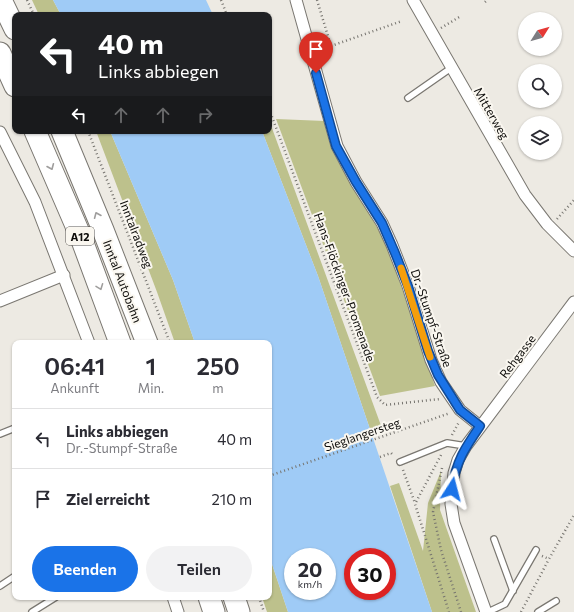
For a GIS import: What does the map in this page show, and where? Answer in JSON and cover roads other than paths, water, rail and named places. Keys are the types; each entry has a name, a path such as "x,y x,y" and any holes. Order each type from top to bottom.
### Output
{"highway":[{"path":"1,0 12,23"},
{"path":"0,53 12,79"},
{"name":"Inntal Autobahn","path":"36,134 80,235 119,340"},
{"name":"Inntal Autobahn","path":"63,134 103,230 145,340"},
{"path":"210,600 214,612"},
{"path":"235,600 239,612"}],"street":[{"name":"Dr.-Stumpf-Straße","path":"296,0 336,146 356,182 382,223 406,280 434,368 441,382 460,410 480,426"},
{"name":"Mitterweg","path":"413,0 521,189 550,227 574,251"},
{"path":"0,132 35,202 88,340"},
{"path":"0,301 64,275"},
{"name":"Rehgasse","path":"480,426 574,302"},
{"path":"480,426 458,460 454,473 451,504 454,523 487,612"},
{"path":"173,600 178,612"}],"lane":[{"path":"408,98 451,68"},
{"path":"0,434 12,429"},
{"path":"400,462 447,443 466,446"},
{"path":"494,539 513,591"},
{"path":"487,612 505,604 535,552"},
{"path":"0,586 12,578"},
{"path":"32,612 51,600"},
{"path":"538,612 556,601"}],"water":[{"path":"53,0 206,0 212,12 59,12"},
{"path":"111,134 263,134 318,276 432,612 288,612 284,600 272,564 272,340 194,340 173,280"}]}
